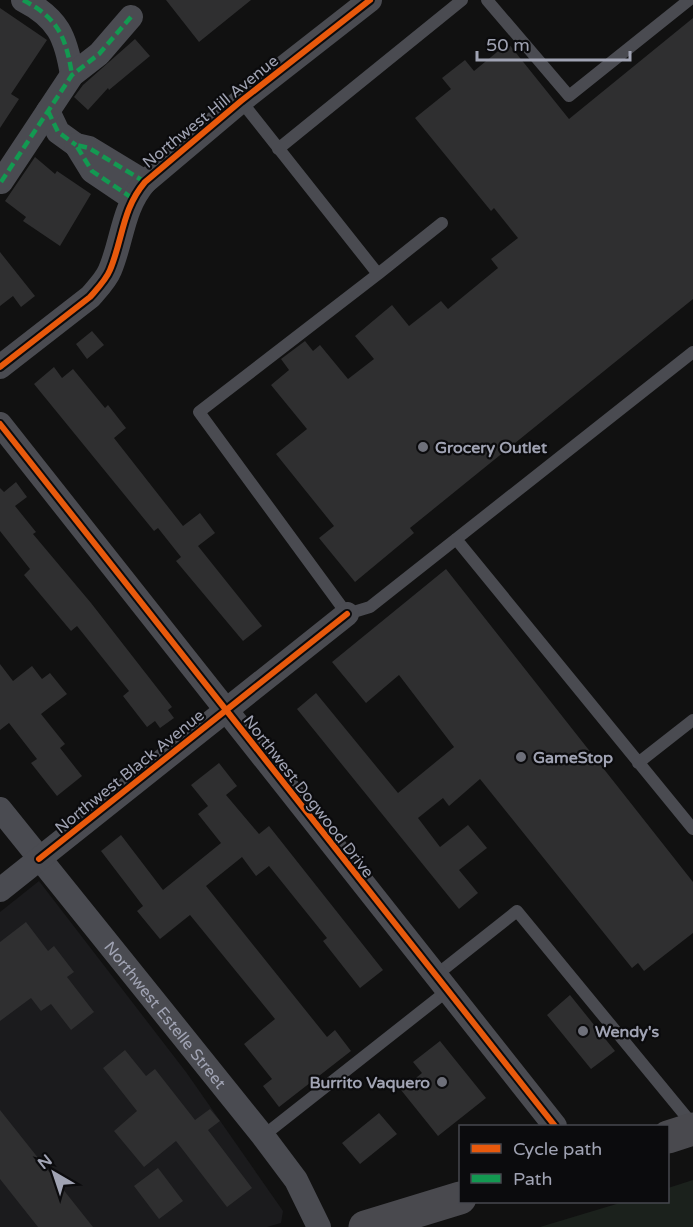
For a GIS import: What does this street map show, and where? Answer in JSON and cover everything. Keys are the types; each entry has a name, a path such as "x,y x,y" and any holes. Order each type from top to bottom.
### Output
{"main road":[{"path":"669,1137 693,1129"},
{"path":"365,1227 459,1198"}],"street":[{"path":"23,0 51,18 60,31 67,46 72,75"},
{"name":"Northwest Hill Avenue","path":"138,190 241,101 370,0"},
{"path":"1,182 72,75 99,54 131,17"},
{"path":"0,367 90,297 100,286 110,271 138,190 89,148 76,146 58,132 48,111"},
{"name":"Northwest Dogwood Drive","path":"0,424 554,1125"},
{"name":"Northwest Black Avenue","path":"0,890 347,614"},
{"name":"Northwest Estelle Street","path":"0,809 214,1071 296,1180 319,1227"}],"lane":[{"path":"278,149 462,0"},
{"path":"487,0 570,96 689,0"},
{"path":"241,101 378,274"},
{"path":"442,223 199,412 347,614 370,607 693,352"},
{"path":"456,539 693,829"},
{"path":"638,763 693,720"},
{"path":"263,1136 441,984 517,911 693,1125"}],"shaded area":[{"path":"39,881 186,1072 283,1211 281,1223 267,1227 0,1227 0,912"},
{"path":"693,1180 693,1227 540,1227 620,1203 669,1203 669,1188"}],"building":[{"path":"166,0 251,0 199,42"},
{"path":"0,8 47,40 11,94 19,99 0,128"},
{"path":"693,18 693,299 410,528 414,533 355,582 319,538 334,526 276,454 307,429 271,385 289,370 281,359 305,341 313,351 320,345 348,379 374,359 355,336 392,305 409,326 441,301 448,309 498,268 491,259 518,238 494,208 491,211 415,118 451,89 442,78 465,60 474,71 508,43 569,119"},
{"path":"135,39 150,56 109,90 108,88 88,110 74,97 83,85"},
{"path":"35,157 55,174 57,171 91,194 60,246 23,221 26,217 5,201"},
{"path":"0,252 35,296 21,307 13,296 0,306"},
{"path":"92,331 104,345 87,359 76,344"},
{"path":"54,367 62,378 73,369 105,408 108,405 126,428 114,438 183,526 200,513 215,533 198,546 262,626 243,641 176,561 181,557 158,528 154,531 34,384"},
{"path":"16,482 27,497 15,506 36,532 33,534 91,603 172,707 168,710 174,718 160,728 155,721 147,727 123,696 129,691 77,626 71,631 24,575 30,569 0,531 0,488 4,492"},
{"path":"446,569 693,882 693,933 644,971 638,963 632,968 480,779 449,806 443,798 418,818 440,847 468,825 487,848 459,870 478,893 459,909 297,709 316,693 398,793 454,747 399,675 366,703 332,662"},
{"path":"0,664 13,681 32,666 42,679 50,673 67,694 41,714 65,744 60,748 82,776 57,796 31,763 37,759 9,723 0,730"},
{"path":"219,763 237,786 226,795 259,834 269,826 383,970 360,988 323,941 327,938 269,866 256,876 242,857 206,886 327,1037 335,1030 351,1051 279,1107 263,1086 272,1079 244,1044 275,1019 190,915 160,939 137,911 143,906 101,851 121,835 163,890 221,843 198,814 208,806 191,785"},
{"path":"26,922 48,951 54,946 74,972 67,977 94,1012 71,1030 51,1004 41,1011 31,998 0,1021 0,942"},
{"path":"570,995 615,1051 591,1069 547,1015"},
{"name":"Burrito Vaquero","path":"440,1041 486,1098 438,1136 401,1090 422,1073 413,1062"},
{"path":"125,1050 146,1076 155,1069 195,1120 210,1109 220,1121 208,1130 252,1188 227,1207 176,1141 144,1167 114,1131 137,1111 103,1068"},
{"path":"0,1110 93,1227 38,1227 0,1179"},
{"path":"379,1113 397,1134 360,1164 342,1143"},
{"path":"158,1168 183,1201 159,1219 134,1186"}],"marked path":[{"path":"23,0 45,14 58,30 67,50 72,75"},
{"path":"1,182 72,75 99,54 131,17"},
{"path":"48,111 58,132 76,145"},
{"path":"132,198 92,171 76,145 89,148 145,182"}],"cycle path":[{"path":"0,367 90,297 101,284 110,270 127,214 137,192 145,182 241,101 370,0"},
{"path":"0,424 554,1125"},
{"path":"39,859 347,614"}],"place":[{"name":"Grocery Outlet","path":"423,447"},
{"name":"GameStop","path":"521,757"},
{"name":"Wendy's","path":"583,1031"},
{"name":"Burrito Vaquero","path":"442,1082"}]}
